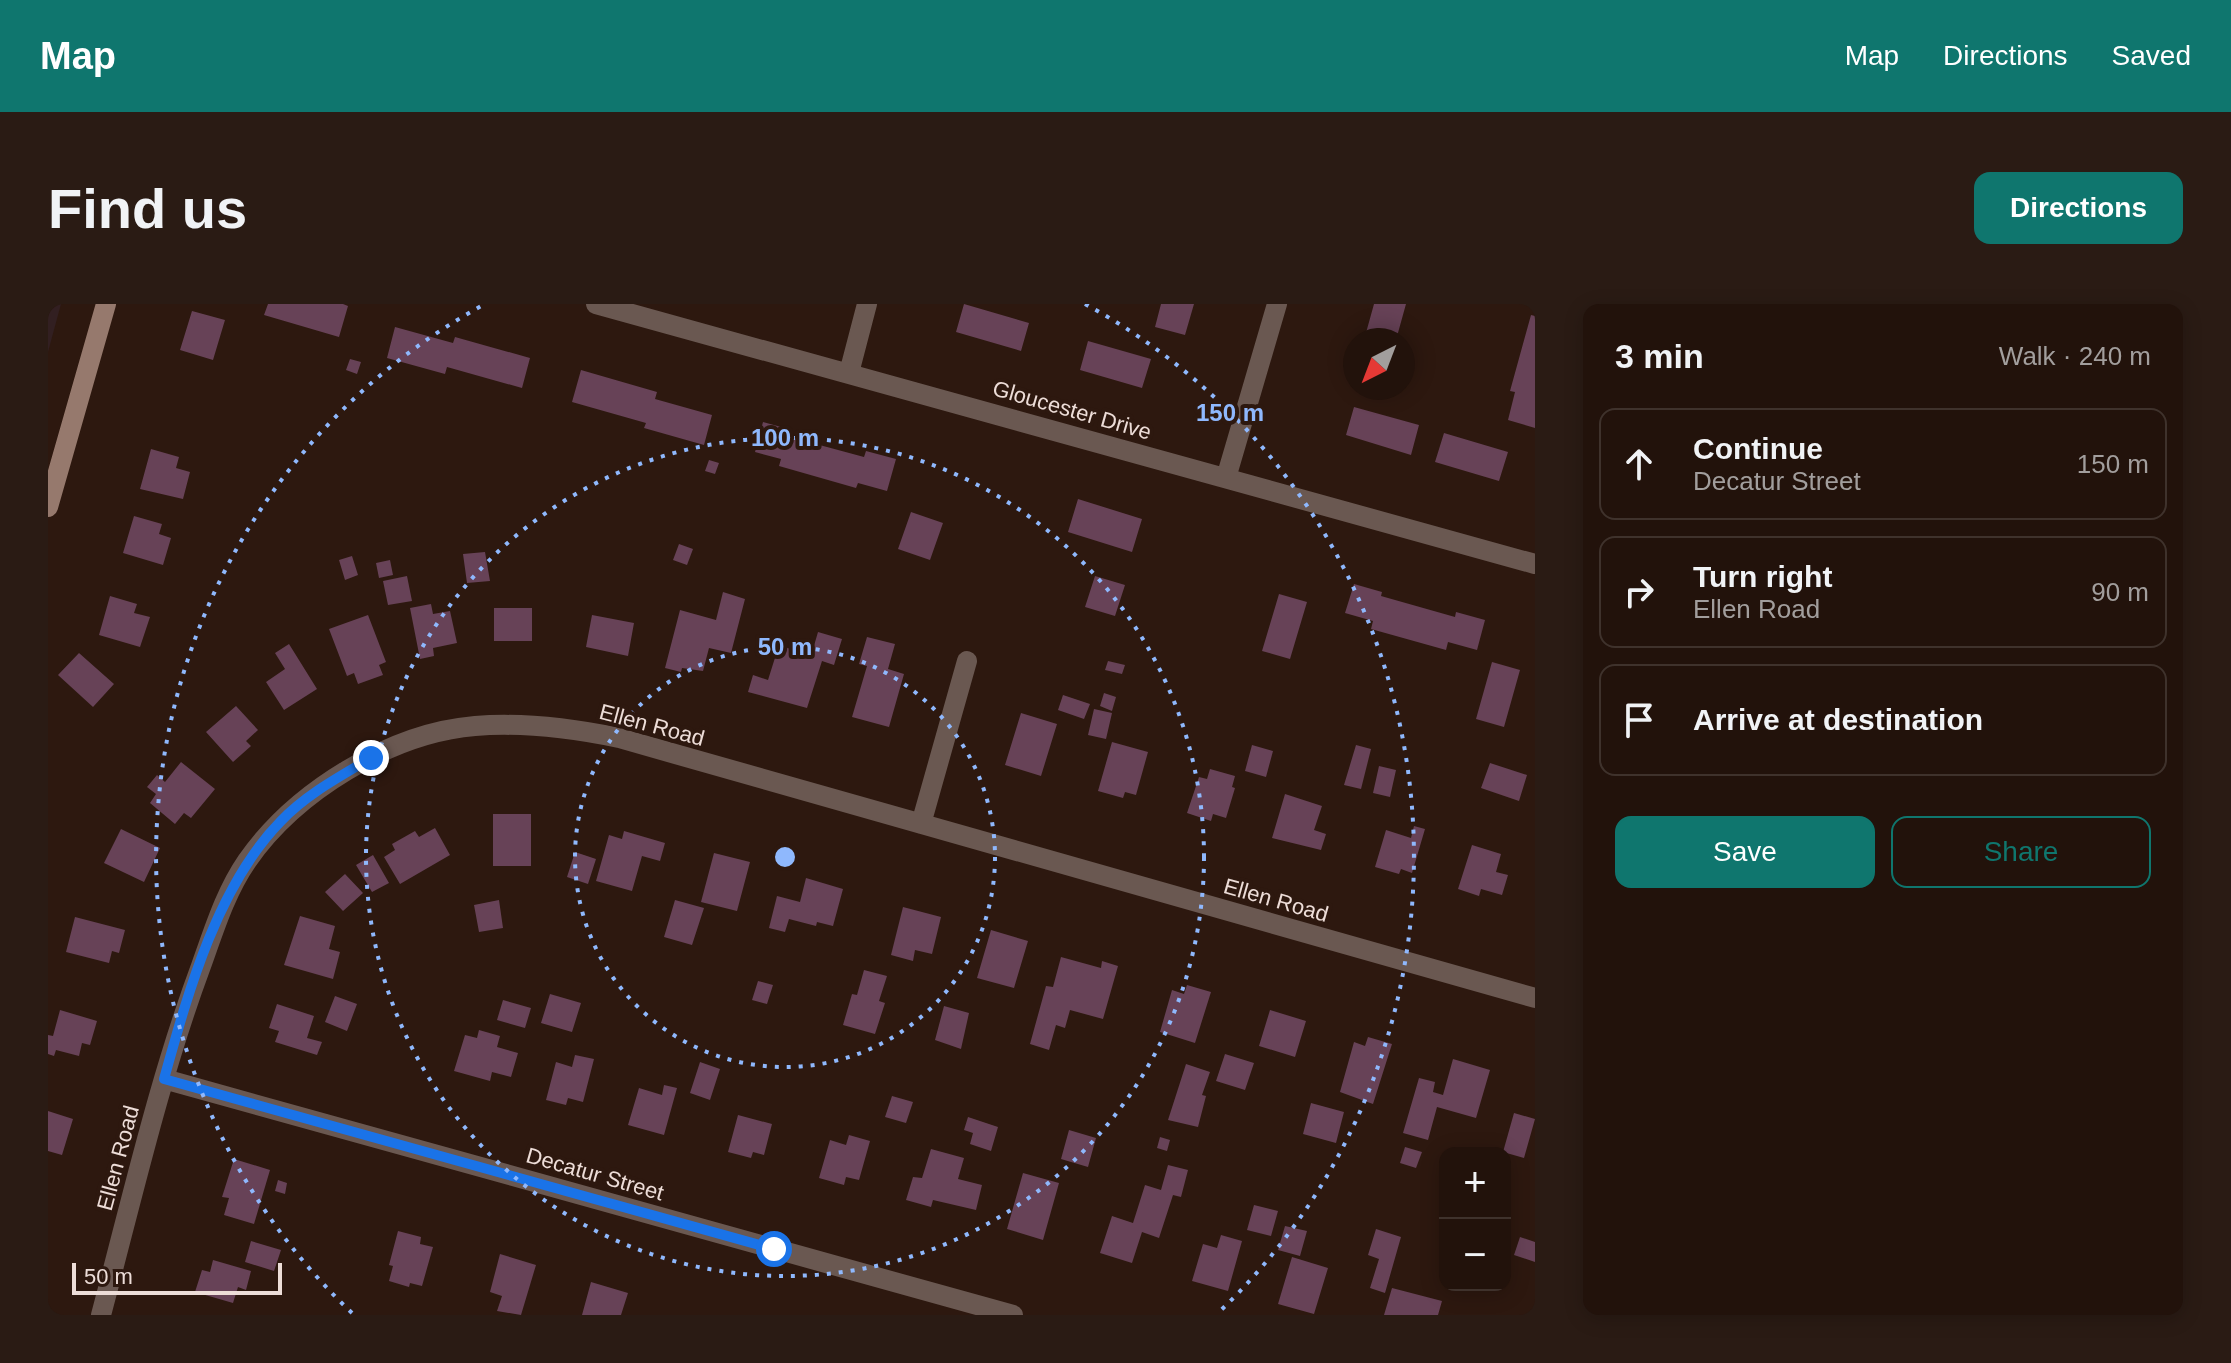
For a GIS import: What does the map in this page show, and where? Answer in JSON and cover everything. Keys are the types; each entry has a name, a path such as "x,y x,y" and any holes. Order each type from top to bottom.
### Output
{"street":[{"path":"48,507 106,304"},
{"name":"Gloucester Drive","path":"596,304 1535,564"},
{"path":"849,373 867,304"},
{"path":"1226,478 1277,304"},
{"path":"921,824 967,661"},
{"name":"Ellen Road","path":"101,1315 181,1018 222,908 246,863 263,840 303,801 371,758 404,743 473,726 532,725 576,729 619,738 1535,998"},
{"name":"Decatur Street","path":"164,1079 1013,1315"}],"shaded area":[{"path":"48,304 61,304 48,352"}],"building":[{"path":"268,304 348,306 339,337 264,315"},
{"path":"964,304 1029,323 1021,351 956,332"},
{"path":"1161,304 1194,304 1185,335 1155,327"},
{"path":"1374,304 1406,304 1399,328 1367,328"},
{"path":"192,311 225,320 213,360 180,350"},
{"path":"1531,315 1535,316 1535,428 1508,420 1515,392 1510,391"},
{"path":"395,327 453,343 455,337 530,358 522,388 447,367 445,374 387,358"},
{"path":"1088,341 1151,359 1142,388 1080,370"},
{"path":"350,359 361,362 357,374 346,370"},
{"path":"581,370 657,392 655,399 712,415 704,445 644,428 646,423 572,402"},
{"path":"1354,407 1419,425 1411,455 1346,435"},
{"path":"763,422 792,430 790,437 864,457 866,451 896,459 887,491 858,483 856,488 779,466 781,459 755,452"},
{"path":"1444,433 1508,452 1499,481 1435,462"},
{"path":"151,449 179,457 176,468 190,472 183,499 140,489"},
{"path":"709,460 719,463 715,474 705,471"},
{"path":"1078,499 1142,519 1132,552 1068,532"},
{"path":"911,512 943,523 930,560 898,549"},
{"path":"134,516 162,524 159,534 171,538 163,565 123,553"},
{"path":"679,544 693,549 687,565 673,560"},
{"path":"485,552 490,581 467,583 463,554"},
{"path":"352,556 358,575 345,580 339,560"},
{"path":"390,560 393,575 379,578 376,563"},
{"path":"407,576 412,601 388,605 383,581"},
{"path":"1095,576 1125,585 1115,616 1085,607"},
{"path":"1354,584 1382,592 1381,596 1455,617 1456,612 1485,620 1477,650 1448,642 1446,650 1371,629 1373,621 1345,613"},
{"path":"723,592 745,599 731,653 709,648 703,671 682,668 681,672 665,668 680,610 716,620"},
{"path":"1279,594 1307,602 1290,659 1262,651"},
{"path":"110,596 137,604 134,613 150,617 140,647 99,635"},
{"path":"431,604 433,614 450,611 457,643 433,648 434,656 420,659 410,608"},
{"path":"494,608 532,608 532,641 494,641"},
{"path":"368,615 386,662 379,665 383,675 358,684 354,673 347,676 329,629"},
{"path":"592,615 634,623 628,656 586,647"},
{"path":"818,632 842,639 834,665 822,661 807,708 748,692 753,675 768,680 779,645 811,656"},
{"path":"867,637 895,644 888,669 904,674 889,727 852,717 867,666 859,664"},
{"path":"289,644 317,689 284,710 266,682 285,669 275,653"},
{"path":"79,653 114,684 93,707 58,675"},
{"path":"1108,661 1125,665 1122,674 1105,670"},
{"path":"1492,662 1520,670 1504,727 1476,719"},
{"path":"1104,693 1116,697 1112,711 1100,706"},
{"path":"1063,695 1090,704 1084,719 1058,710"},
{"path":"236,706 258,730 246,741 251,746 233,762 206,732"},
{"path":"1094,709 1112,713 1106,739 1088,735"},
{"path":"1021,713 1057,724 1041,776 1005,765"},
{"path":"1112,742 1148,752 1136,795 1125,792 1123,798 1098,791"},
{"path":"1252,745 1273,751 1266,777 1245,771"},
{"path":"1356,745 1371,749 1361,789 1344,785"},
{"path":"181,762 215,789 191,818 184,813 175,824 150,803 156,794 147,787 157,775 165,782"},
{"path":"1490,763 1527,775 1519,801 1481,788"},
{"path":"1379,766 1396,770 1390,797 1373,793"},
{"path":"1210,769 1235,776 1232,787 1235,788 1226,818 1213,814 1211,821 1187,813 1199,777 1207,779"},
{"path":"1285,794 1322,806 1314,830 1326,834 1321,850 1272,838"},
{"path":"493,814 531,814 531,866 493,866"},
{"path":"1414,826 1425,829 1412,873 1401,869 1399,874 1375,867 1386,830 1411,838"},
{"path":"435,828 450,855 400,884 384,857 395,850 392,844 415,831 419,837"},
{"path":"121,829 160,848 144,882 104,863"},
{"path":"624,831 665,843 660,861 642,856 632,891 596,881 609,835 622,839"},
{"path":"1472,845 1501,854 1496,872 1508,875 1502,895 1481,889 1479,896 1458,889"},
{"path":"575,852 596,859 588,884 567,877"},
{"path":"714,853 750,862 737,911 701,902"},
{"path":"373,855 389,883 372,892 356,865"},
{"path":"345,874 363,893 343,911 325,892"},
{"path":"806,878 843,889 833,926 817,922 816,926 789,919 785,932 769,928 777,896 800,902"},
{"path":"499,900 503,928 479,932 474,905"},
{"path":"675,900 704,908 692,945 664,937"},
{"path":"903,907 941,917 932,954 915,950 913,961 891,955"},
{"path":"300,916 335,926 329,949 340,952 333,979 284,965"},
{"path":"75,917 125,930 119,953 112,951 109,963 66,952"},
{"path":"991,930 1028,941 1014,988 977,978"},
{"path":"1061,957 1101,968 1102,961 1118,966 1103,1019 1070,1010 1065,1028 1056,1025 1049,1050 1030,1044 1046,986 1053,987"},
{"path":"864,970 887,976 879,1001 885,1003 875,1034 843,1025 852,994 857,995"},
{"path":"758,981 773,985 767,1004 752,1000"},
{"path":"1187,985 1211,992 1195,1043 1160,1032 1172,990 1184,994"},
{"path":"550,994 581,1003 572,1032 541,1023"},
{"path":"335,996 357,1004 347,1031 325,1022"},
{"path":"503,1000 531,1008 525,1028 497,1020"},
{"path":"277,1004 314,1016 307,1038 322,1042 317,1055 275,1042 279,1031 269,1028"},
{"path":"944,1006 969,1013 961,1049 935,1040"},
{"path":"60,1010 97,1021 90,1045 82,1043 79,1056 56,1050 54,1056 48,1054 48,1035 53,1036"},
{"path":"1270,1010 1306,1021 1295,1057 1259,1046"},
{"path":"479,1030 500,1036 497,1047 518,1053 511,1077 492,1072 490,1081 454,1071 465,1035 477,1038"},
{"path":"1368,1037 1392,1044 1373,1104 1340,1092 1354,1042 1365,1046"},
{"path":"1225,1054 1254,1063 1245,1090 1216,1081"},
{"path":"575,1055 594,1059 583,1102 568,1098 566,1105 546,1100 556,1062 572,1067"},
{"path":"1453,1059 1490,1070 1476,1118 1437,1107 1428,1140 1403,1133 1419,1078 1435,1082 1433,1092 1443,1095"},
{"path":"700,1062 720,1069 710,1100 690,1093"},
{"path":"1186,1064 1210,1072 1202,1095 1206,1096 1198,1127 1168,1120"},
{"path":"664,1085 677,1088 664,1135 628,1125 639,1088 662,1095"},
{"path":"892,1096 913,1102 906,1123 885,1117"},
{"path":"1311,1103 1344,1112 1336,1143 1303,1134"},
{"path":"48,1111 73,1119 62,1155 48,1151"},
{"path":"1514,1113 1535,1119 1524,1158 1511,1154 1511,1147 1504,1147"},
{"path":"738,1115 772,1124 764,1155 753,1152 751,1158 728,1152"},
{"path":"968,1117 998,1127 991,1151 970,1144 973,1133 964,1130"},
{"path":"1069,1130 1096,1138 1088,1167 1061,1159"},
{"path":"849,1135 870,1141 859,1180 846,1177 844,1185 819,1178 830,1140 846,1145"},
{"path":"1160,1137 1170,1140 1167,1151 1157,1148"},
{"path":"1405,1147 1422,1152 1416,1168 1400,1163"},
{"path":"931,1149 964,1158 958,1179 982,1185 976,1210 933,1200 931,1207 906,1200 913,1177 922,1178"},
{"path":"234,1159 270,1170 254,1224 224,1215 229,1198 222,1197"},
{"path":"1168,1165 1188,1170 1181,1197 1173,1195 1159,1238 1142,1232 1132,1263 1100,1253 1112,1216 1133,1223 1145,1185 1161,1190"},
{"path":"1023,1173 1059,1183 1043,1240 1007,1229"},
{"path":"278,1180 287,1183 285,1194 275,1191"},
{"path":"1254,1205 1278,1211 1271,1236 1247,1230"},
{"path":"1285,1226 1307,1231 1300,1256 1278,1250"},
{"path":"1376,1229 1401,1237 1385,1293 1370,1288 1379,1259 1368,1255"},
{"path":"398,1231 421,1237 420,1244 433,1247 422,1286 410,1283 409,1287 389,1281 393,1266 389,1265"},
{"path":"1221,1235 1242,1241 1228,1291 1192,1281 1203,1244 1217,1248"},
{"path":"1520,1237 1535,1242 1535,1262 1514,1255"},
{"path":"251,1241 281,1250 274,1271 245,1262"},
{"path":"500,1254 536,1265 521,1315 497,1311 502,1296 490,1292"},
{"path":"1292,1257 1328,1268 1314,1314 1278,1304"},
{"path":"213,1260 251,1271 246,1290 238,1287 233,1303 195,1292 202,1270 210,1272"},
{"path":"591,1282 628,1293 621,1315 582,1315"},
{"path":"1392,1288 1442,1301 1438,1315 1384,1315"}],"route":[{"path":"371,758 303,801 282,819 246,863 222,908 181,1018 164,1079 774,1249"}]}
